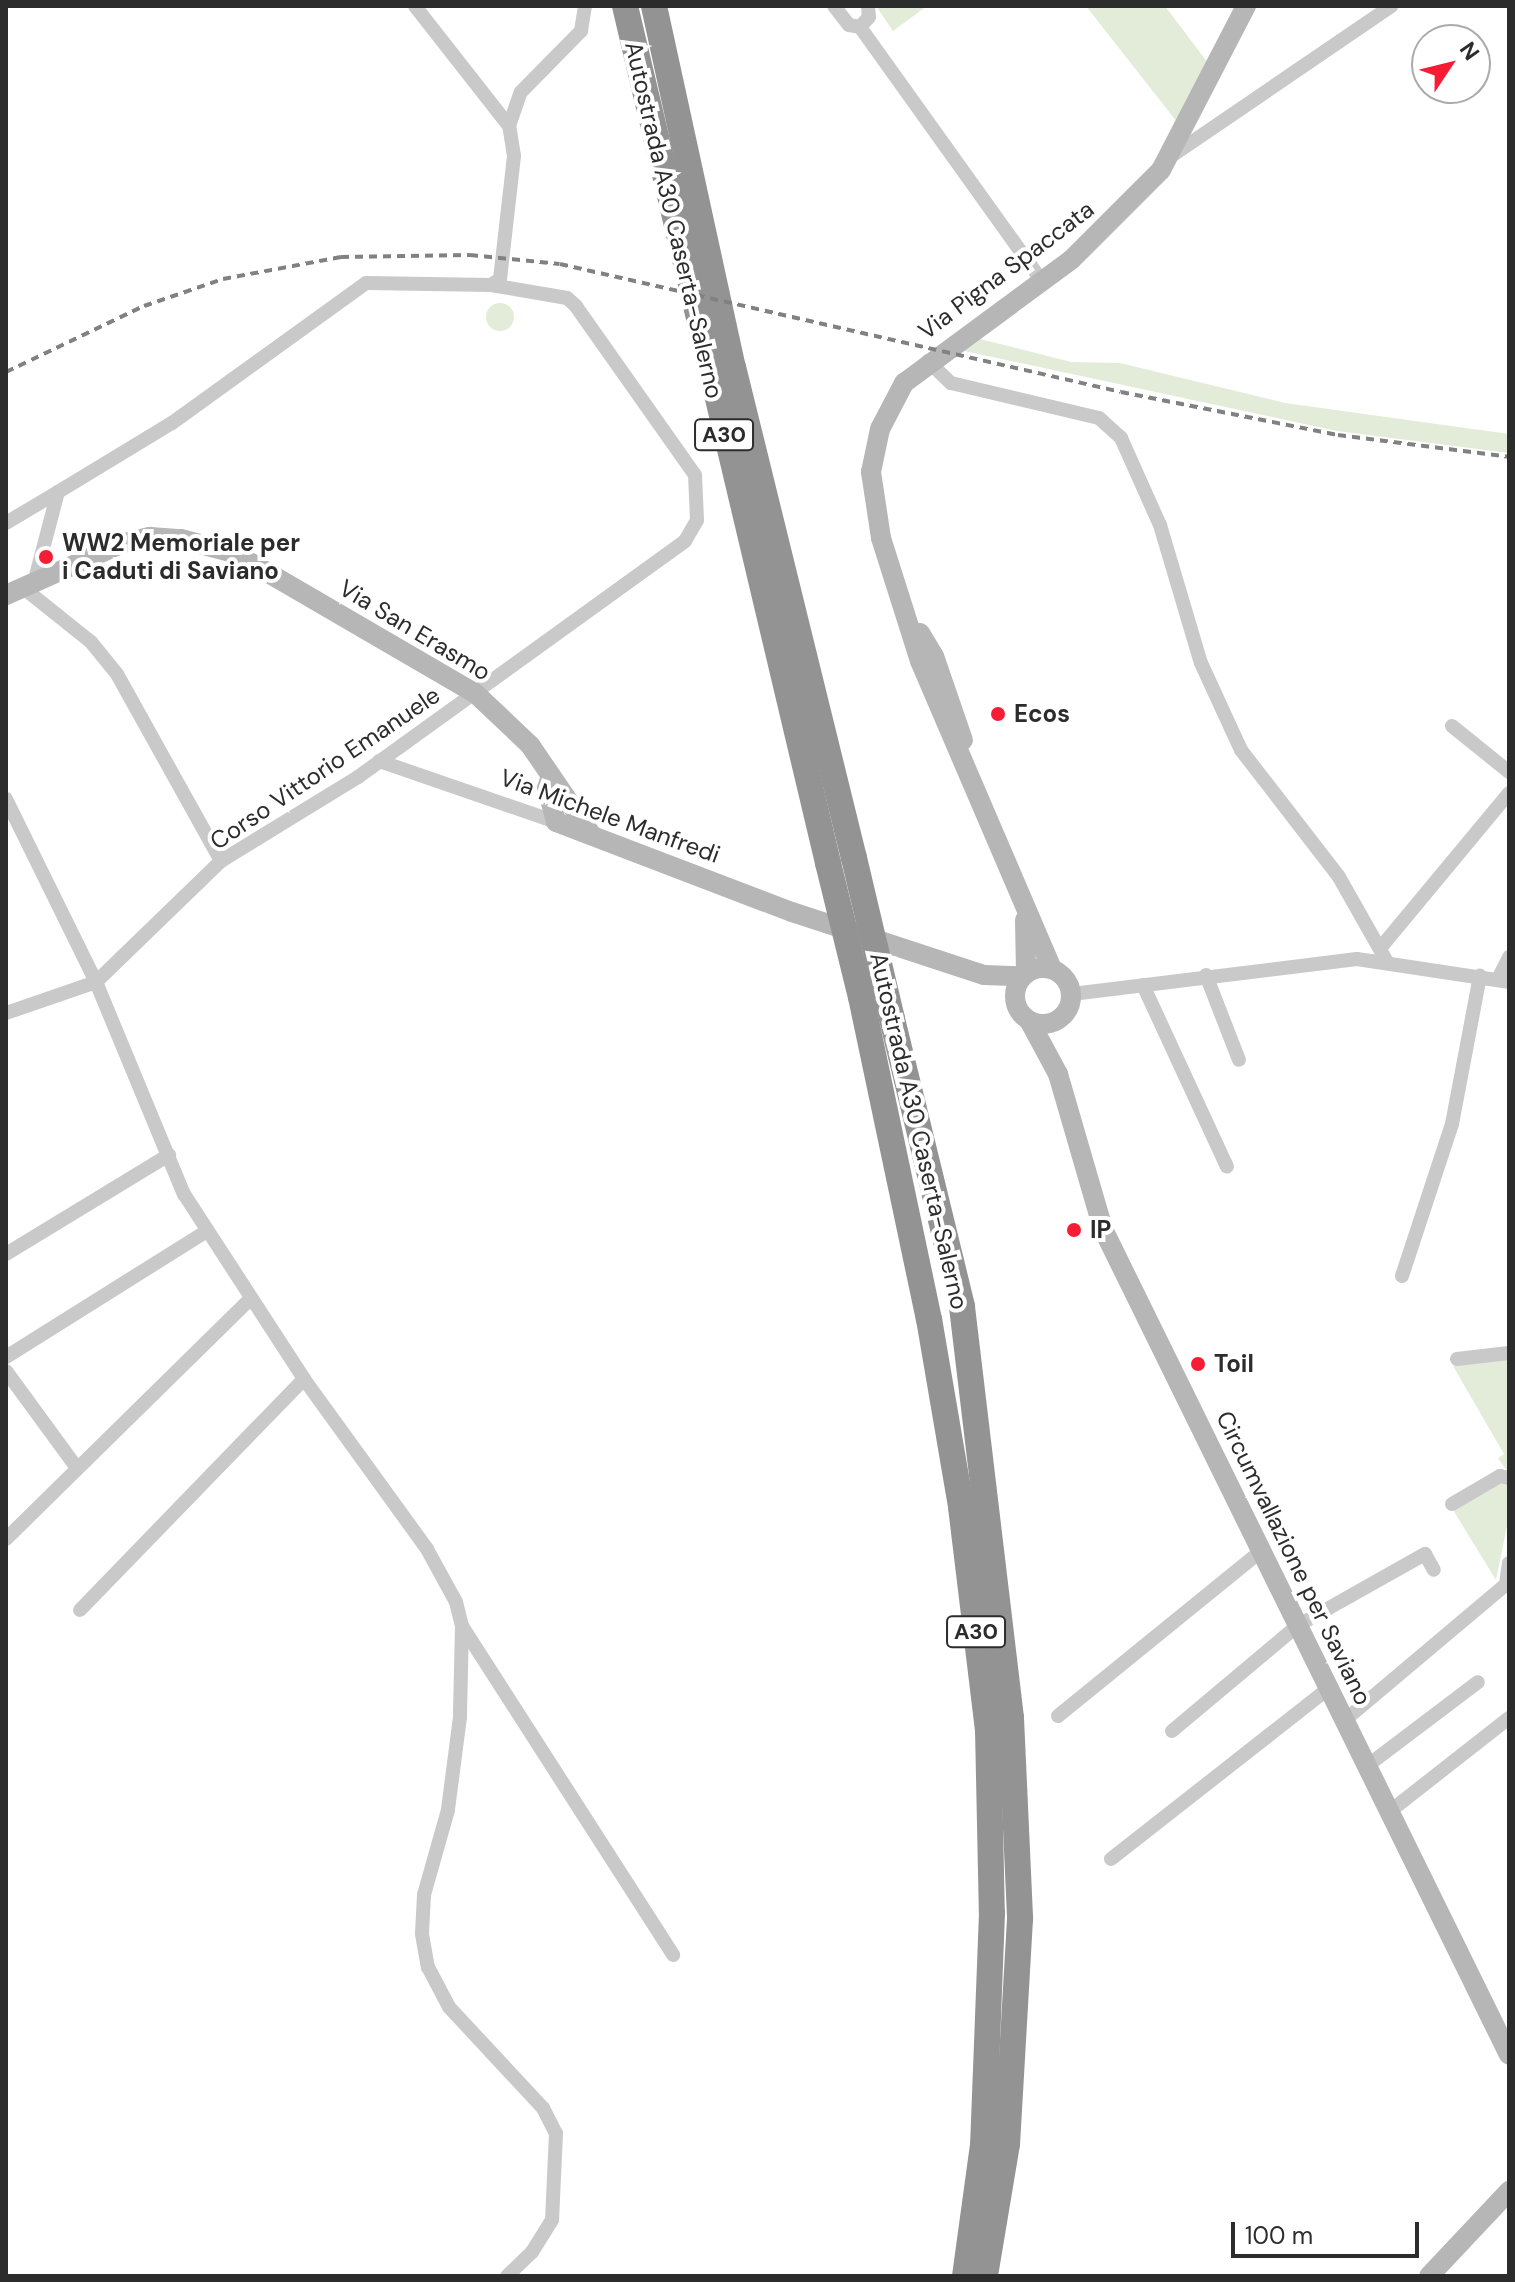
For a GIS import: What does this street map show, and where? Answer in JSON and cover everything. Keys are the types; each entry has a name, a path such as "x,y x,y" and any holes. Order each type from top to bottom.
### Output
{"highway":[{"name":"Autostrada A30 Caserta-Salerno","path":"625,6 841,861 892,1019 962,1307 1011,1718 1020,1919 1007,2144 985,2276"},
{"name":"Autostrada A30 Caserta-Salerno","path":"654,6 841,861 861,997 929,1319 961,1507 988,1729 992,1913 983,2145 965,2276"}],"main road":[{"name":"Via Pigna Spaccata","path":"1052,969 966,758 941,714 881,538 871,472 891,403 923,365 1042,281 1101,233 1168,159 1246,6"},
{"name":"Via San Erasmo","path":"6,595 30,588 121,544 150,537 181,539 234,553 475,693 530,745 549,782 591,834"},
{"name":"Via San Erasmo","path":"549,782 556,822"},
{"name":"Via Michele Manfredi","path":"556,822 821,922 984,975"},
{"path":"1015,1001 1024,974 1024,900"},
{"path":"1052,969 1066,978 1072,994 1060,1019 1046,1024 1030,1022 1015,1001 984,975 1024,974 1052,969"},
{"name":"Circumvallazione per Saviano","path":"1058,1074 1060,1019"},
{"name":"Circumvallazione per Saviano","path":"1030,1022 1058,1074 1103,1229 1509,2055"},
{"path":"1429,2276 1509,2191"}],"street":[{"path":"6,523 172,423 366,283 491,285 504,270 514,156 509,126 415,6"},
{"path":"509,126 521,92 581,31 585,6"},
{"path":"834,6 849,25 860,27 1042,281"},
{"path":"860,27 869,17 868,6"},
{"path":"1168,159 1391,6"},
{"name":"Corso Vittorio Emanuele","path":"6,1013 96,982 221,861 379,761 685,541 697,520 695,475 576,306 567,298 491,285"},
{"path":"923,365 951,383 1099,418 1121,438 1160,525 1201,663 1241,750 1339,877 1382,946 1387,962"},
{"path":"58,492 30,588 91,642 117,674 221,861"},
{"path":"1452,726 1509,772"},
{"name":"Via Michele Manfredi","path":"379,761 556,822"},
{"path":"520,810 549,782"},
{"path":"1382,946 1509,793"},
{"path":"6,799 96,982 184,1194 304,1379 427,1549 444,1576 462,1626 673,1955"},
{"path":"556,822 566,800"},
{"path":"1072,994 1206,975 1357,959 1504,980 1509,957"},
{"path":"1206,975 1239,1060"},
{"path":"1402,1276 1452,1124 1480,976"},
{"path":"1143,985 1227,1167"},
{"path":"6,1254 169,1155"},
{"path":"6,1357 207,1231"},
{"path":"6,1539 250,1299"},
{"path":"1457,1359 1509,1353"},
{"path":"6,1371 77,1468"},
{"path":"80,1610 304,1379"},
{"path":"1452,1504 1500,1476 1509,1478"},
{"path":"1058,1716 1261,1551"},
{"path":"1172,1731 1297,1626 1425,1554 1434,1570"},
{"path":"1345,1720 1508,1583 1509,1563"},
{"path":"462,1626 454,1767 448,1810 424,1895 422,1934 428,1967 449,2007 555,2124 552,2220 532,2252 507,2276"},
{"path":"1367,1766 1478,1682"},
{"path":"1111,1859 1329,1688"},
{"path":"1389,1812 1509,1718"}],"green space":[{"path":"876,6 927,6 893,31"},
{"path":"1086,6 1165,6 1208,63 1177,122"},
{"path":"500,303 510,307 514,317 510,327 500,331 490,327 486,317 490,307"},
{"path":"972,337 1071,362 1120,363 1285,403 1509,434 1509,453 1337,431 955,349"},
{"path":"1509,1359 1509,1474 1498,1458 1504,1454 1453,1366"},
{"path":"1500,1482 1509,1484 1509,1516 1496,1580 1453,1510"}],"railway":[{"path":"6,372 144,306 223,279 341,257 470,255 560,264 1121,392 1338,435 1509,457"}],"place":[{"name":"WW2 Memoriale per i Caduti di Saviano","path":"46,557"},
{"name":"Ecos","path":"998,714"},
{"name":"IP","path":"1074,1230"},
{"name":"Toil","path":"1198,1364"}]}
